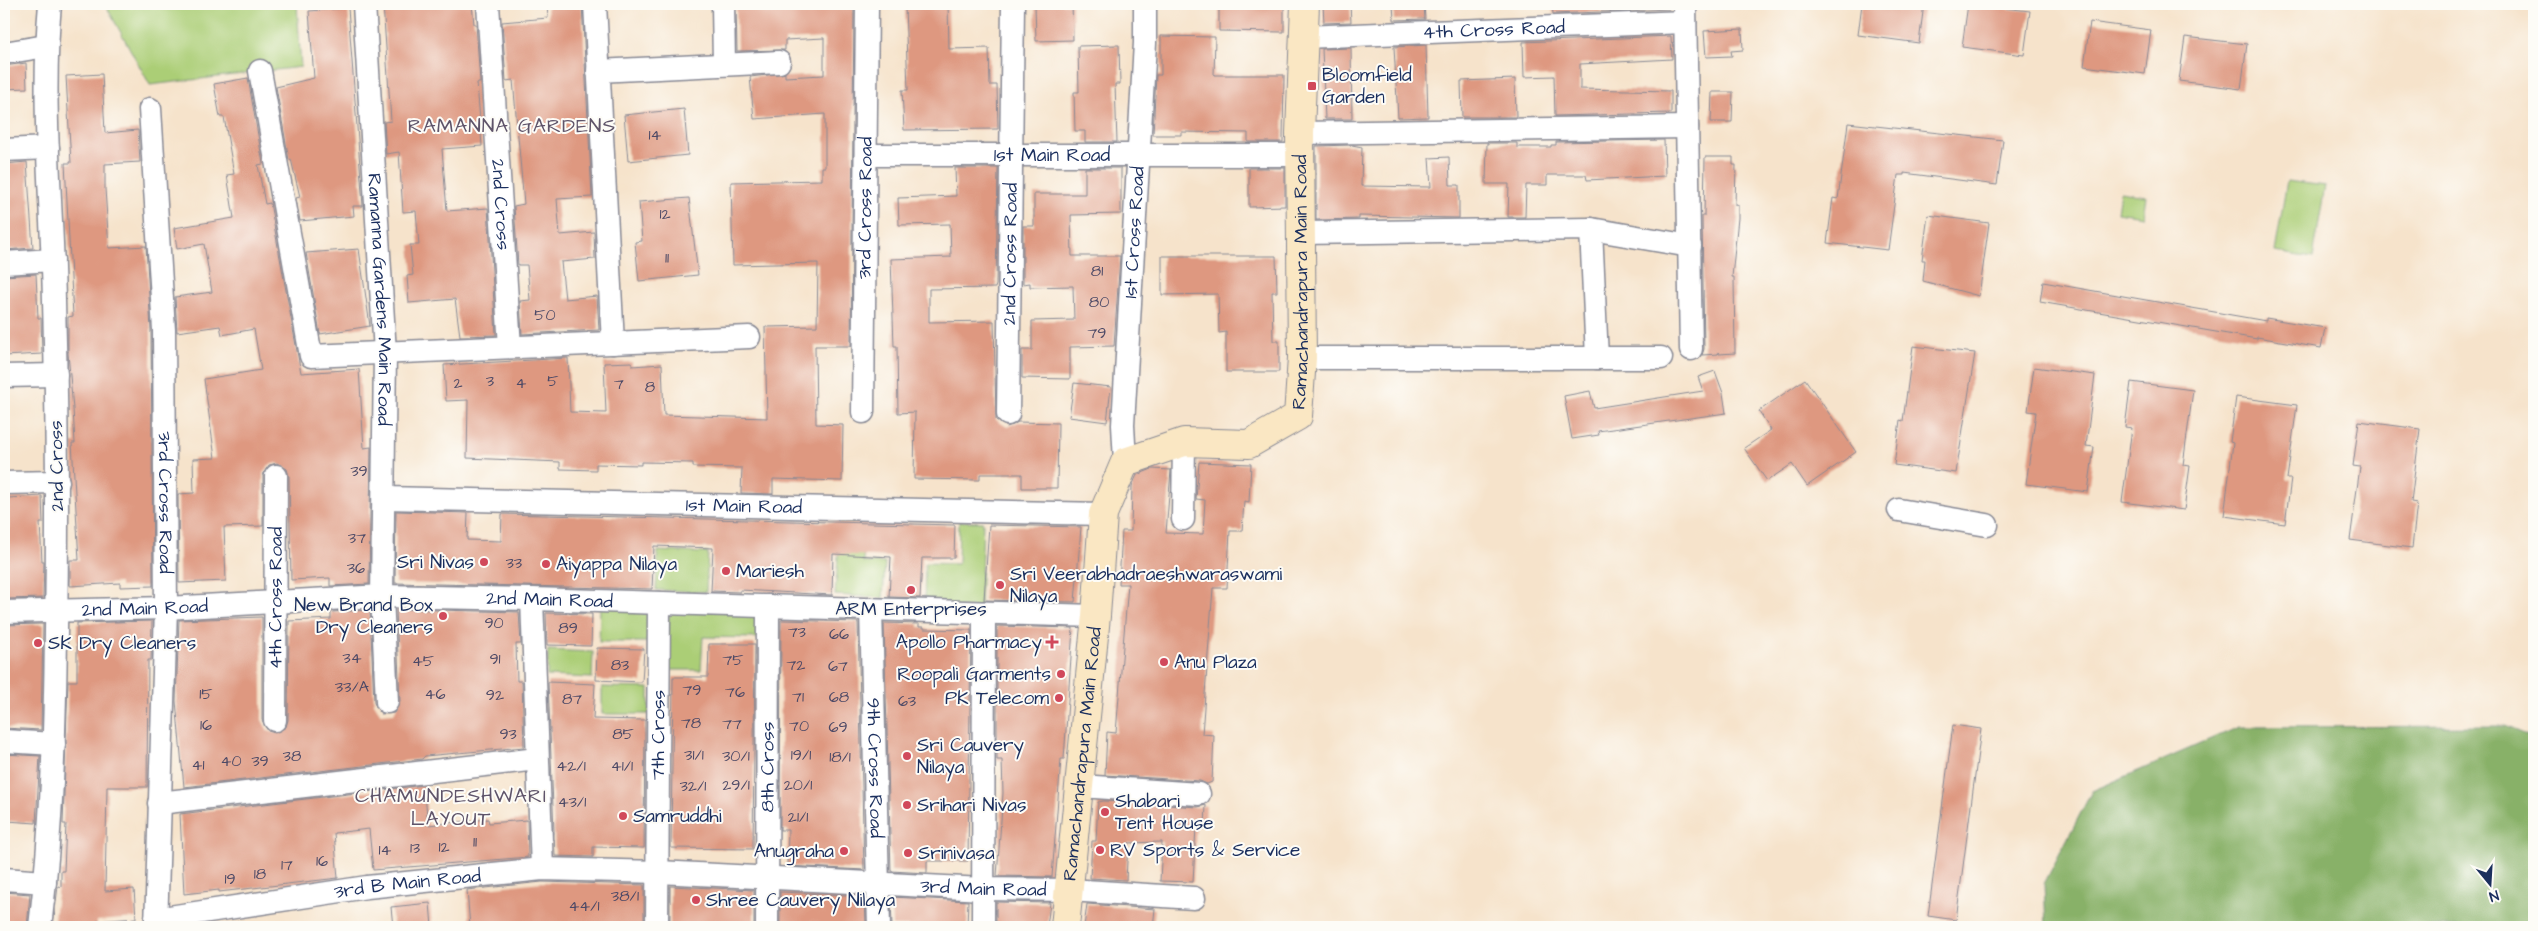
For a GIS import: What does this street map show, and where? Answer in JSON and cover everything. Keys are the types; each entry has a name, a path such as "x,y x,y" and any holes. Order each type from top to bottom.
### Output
{"street":[{"name":"2nd Cross","path":"40,927 45,882 54,744 58,482 46,46 50,4"},
{"name":"Ramanna Gardens Main Road","path":"364,4 385,353 385,498 382,596 387,702"},
{"name":"2nd Cross","path":"488,4 510,347"},
{"path":"595,4 613,343"},
{"path":"723,4 724,64"},
{"name":"3rd Cross Road","path":"863,412 867,4"},
{"name":"2nd Cross Road","path":"1008,414 1013,4"},
{"name":"1st Cross Road","path":"1125,462 1122,425 1139,155 1145,4"},
{"name":"Ramachandrapura Main Road","path":"1065,927 1096,616 1103,514 1125,462 1184,442 1249,444 1298,416 1302,358 1300,144 1305,4"},
{"path":"1685,13 1692,349"},
{"name":"4th Cross Road","path":"1303,37 1685,13"},
{"path":"4,52 46,46"},
{"path":"598,71 779,62"},
{"path":"260,71 310,356 749,337"},
{"name":"3rd Cross Road","path":"150,109 164,330 166,608 156,923"},
{"name":"1st Main Road","path":"866,155 1139,155 1300,144 1687,127"},
{"path":"4,150 48,148"},
{"path":"1301,233 1591,228 1690,246"},
{"path":"1591,228 1597,358"},
{"path":"4,263 53,260"},
{"path":"1302,358 1662,358"},
{"path":"4,376 56,375"},
{"path":"1183,519 1184,442"},
{"name":"4th Cross Road","path":"275,720 276,476"},
{"path":"4,483 58,482"},
{"name":"1st Main Road","path":"385,498 1103,514"},
{"path":"1899,510 1987,525"},
{"name":"2nd Main Road","path":"4,612 166,608 382,596 1096,616"},
{"path":"532,599 542,869"},
{"name":"7th Cross","path":"657,927 659,872 659,603"},
{"name":"8th Cross","path":"767,927 768,606"},
{"name":"9th Cross Road","path":"871,609 876,884 879,927"},
{"path":"982,927 984,613"},
{"path":"4,741 54,744"},
{"path":"159,803 537,759"},
{"path":"1080,786 1198,794"},
{"name":"3rd B Main Road","path":"156,923 367,888 542,869 659,872"},
{"name":"3rd Main Road","path":"659,872 768,880 983,889 1069,890 1194,898"},
{"path":"4,879 45,882"}],"green space":[{"path":"105,4 297,4 301,67 150,85"},
{"path":"2287,181 2325,186 2313,258 2275,252"},
{"path":"2120,192 2146,196 2143,216 2117,212"},
{"path":"841,519 866,520 863,562 885,563 883,598 835,595"},
{"path":"959,521 983,522 980,608 924,606 925,563 958,564"},
{"path":"658,551 708,553 706,592 656,590"},
{"path":"600,606 650,606 650,642 599,642"},
{"path":"669,610 758,612 757,638 703,637 701,670 668,670"},
{"path":"548,650 593,652 592,678 547,676"},
{"path":"602,687 649,688 649,714 602,714"},
{"path":"2505,726 2534,738 2534,927 2046,927 2044,884 2092,791 2239,727"}],"building":[{"path":"383,4 472,4 474,24 476,24 480,83 477,83 482,146 442,149 447,211 488,208 496,335 460,336 455,299 409,303 407,276 413,275 410,245 419,245 416,211 403,212 399,152 386,154 384,122 391,121"},
{"path":"547,4 582,4 592,197 557,199 560,235 594,232 595,259 561,262 565,299 597,296 599,330 522,334 520,301 530,300 527,265 518,265 514,206 524,204 513,80 506,81 502,22 548,18"},
{"path":"736,4 854,4 851,346 815,346 816,424 843,425 842,481 773,479 773,494 741,493 742,468 693,467 693,463 641,462 641,465 596,464 596,470 560,469 560,462 467,458 468,400 446,401 444,365 568,358 570,412 606,413 604,363 632,362 632,366 662,364 664,415 767,418 765,327 817,326 818,263 733,265 731,182 822,180 822,167 825,167 825,114 754,119 750,77 785,73 785,77 824,75 824,38 785,40 785,50 737,51"},
{"path":"1035,4 1072,4 1073,40 1036,41"},
{"path":"1219,4 1284,4 1284,32 1219,31"},
{"path":"1323,4 1350,4 1351,22 1324,23"},
{"path":"1393,4 1424,4 1425,19 1394,20"},
{"path":"1552,4 1669,4 1669,9 1553,14"},
{"path":"1862,4 1924,4 1919,43 1858,35"},
{"path":"1968,4 2030,11 2024,55 1962,47"},
{"path":"948,5 949,49 989,48 990,85 997,85 998,129 904,130 902,90 908,90 905,6"},
{"path":"348,8 363,206 353,206 354,216 300,221 296,198 300,197 291,159 289,160 276,87 314,78 309,11"},
{"path":"2090,22 2151,30 2145,74 2084,66"},
{"path":"1742,29 1743,50 1731,51 1732,56 1706,57 1704,31"},
{"path":"1161,36 1215,37 1214,75 1284,75 1283,142 1248,142 1248,133 1181,132 1181,135 1153,135 1156,75 1161,75"},
{"path":"1671,36 1672,59 1580,64 1580,89 1671,91 1671,113 1555,116 1554,76 1524,77 1523,42"},
{"path":"2185,37 2247,44 2241,89 2179,81"},
{"path":"1119,45 1120,84 1115,84 1117,142 1085,142 1085,131 1075,131 1074,92 1079,92 1078,46"},
{"path":"1426,45 1428,117 1398,118 1394,47"},
{"path":"1351,48 1352,119 1325,119 1322,49"},
{"path":"26,63 27,88 4,89 4,66"},
{"path":"102,74 105,133 138,130 140,162 105,164 105,189 109,248 146,246 151,330 153,586 120,587 120,583 70,586 70,560 79,560 72,443 75,443 68,353 68,317 73,316 65,163 71,163 66,76"},
{"path":"248,78 263,164 258,165 265,204 270,203 301,373 359,369 364,448 371,447 369,584 330,586 330,578 291,580 289,476 287,469 277,463 269,465 263,475 263,526 224,527 226,581 179,583 178,494 194,493 193,459 215,458 204,379 261,370 254,329 222,335 220,326 177,332 175,297 212,292 204,244 177,249 174,228 234,218 227,175 234,174 224,117 220,117 214,84"},
{"path":"1515,79 1516,117 1462,117 1461,81"},
{"path":"1712,92 1733,92 1732,122 1711,122"},
{"path":"684,109 688,155 628,161 624,115"},
{"path":"1848,123 2003,140 1997,185 1904,173 1904,175 1898,175 1888,250 1827,243 1833,198 1838,199"},
{"path":"1664,140 1665,176 1587,180 1586,175 1547,175 1547,185 1526,185 1525,217 1508,217 1509,184 1486,184 1487,143 1517,143 1517,147 1551,147 1551,145 1556,145 1556,142"},
{"path":"1352,145 1362,147 1361,186 1431,187 1429,158 1449,157 1450,185 1459,185 1459,218 1359,216 1359,219 1316,220 1316,146"},
{"path":"1705,157 1733,157 1733,165 1736,165 1735,205 1738,205 1738,218 1732,277 1734,277 1735,353 1719,354 1718,352 1718,354 1702,355 1704,349 1702,216 1704,216"},
{"path":"27,162 33,248 4,250 4,164"},
{"path":"955,168 998,168 996,285 995,288 929,289 929,322 994,321 996,420 1007,427 1018,422 1058,423 1057,488 1022,488 1022,474 980,474 980,480 914,479 915,412 898,413 897,346 894,346 891,259 951,257 950,224 899,225 898,198 956,196"},
{"path":"1085,168 1121,168 1121,214 1071,215 1072,256 1120,256 1114,346 1070,347 1070,379 1022,378 1022,350 1032,350 1032,321 1074,320 1073,286 1030,287 1030,283 1023,284 1023,226 1034,226 1034,194 1085,194"},
{"path":"1249,168 1285,168 1285,206 1249,207"},
{"path":"689,198 698,275 639,281 635,242 642,241 639,202"},
{"path":"1928,215 1989,223 1979,296 1923,281 1925,260 1922,260"},
{"path":"359,249 370,326 320,334 306,253"},
{"path":"1162,256 1276,256 1277,292 1272,292 1273,341 1279,341 1279,372 1226,372 1226,332 1219,333 1218,294 1162,295"},
{"path":"36,274 38,318 41,318 42,354 4,356 4,276"},
{"path":"2043,282 2266,321 2266,318 2325,328 2321,348 2040,302"},
{"path":"1913,346 1975,353 1956,473 1894,465 1900,420 1903,421"},
{"path":"2034,367 2095,375 2086,446 2094,447 2088,492 2026,484 2036,412 2028,411"},
{"path":"1715,371 1723,393 1726,413 1598,431 1599,435 1572,439 1564,396 1590,391 1594,408 1703,391 1698,377"},
{"path":"1805,379 1856,452 1807,486 1792,464 1767,481 1744,448 1771,430 1759,411"},
{"path":"2131,382 2193,390 2183,465 2190,466 2184,510 2122,502 2132,428 2125,427"},
{"path":"1074,383 1111,387 1107,422 1069,417"},
{"path":"2236,397 2297,405 2287,479 2291,479 2285,524 2224,516 2233,443 2230,442"},
{"path":"2359,421 2420,429 2411,502 2417,503 2412,548 2350,540 2360,467 2353,466"},
{"path":"1199,462 1251,464 1249,502 1244,501 1242,531 1230,531 1227,588 1213,588 1202,734 1214,735 1212,782 1207,784 1200,781 1105,775 1107,732 1116,733 1128,584 1119,584 1122,531 1131,531 1132,486 1137,475 1152,469 1171,470 1166,533 1203,534 1205,500 1196,499"},
{"path":"42,496 43,523 40,523 42,561 44,561 43,598 4,599 4,529 9,529 8,498"},
{"path":"396,511 468,513 467,540 501,541 502,514 955,525 954,558 922,558 920,598 889,597 891,557 833,554 832,595 740,590 740,592 711,591 713,548 654,546 652,589 395,583"},
{"path":"989,525 1081,527 1075,602 984,600"},
{"path":"396,609 519,612 521,644 516,644 517,681 522,681 524,747 425,756 422,759 184,787 176,701 179,620 262,617 262,720 268,731 275,733 286,727 288,720 289,621 331,619 331,612 370,610 374,703 381,714 394,713 400,701"},
{"path":"546,613 592,614 591,646 547,645"},
{"path":"781,620 858,622 864,870 787,866 788,830 780,830"},
{"path":"152,621 151,660 148,660 147,787 107,787 105,891 134,889 136,918 97,921 97,927 53,927 58,886 61,887 61,871 64,871 66,824 63,824 68,681 77,681 77,623"},
{"path":"884,623 919,624 919,627 924,627 924,629 971,630 968,861 927,861 927,873 891,871"},
{"path":"43,624 41,730 4,728 4,625"},
{"path":"997,626 1073,628 1064,759 1061,759 1052,877 997,876 1003,793 1002,760 997,760"},
{"path":"709,644 755,644 753,849 671,848 673,677 708,677"},
{"path":"597,648 644,649 642,682 596,680"},
{"path":"548,682 595,684 593,719 645,720 644,848 593,847 593,857 555,856"},
{"path":"1953,725 1981,729 1956,920 1928,916"},
{"path":"4,754 40,756 36,823 7,821 9,799 4,798"},
{"path":"424,785 428,825 488,819 489,823 527,820 528,857 373,870 369,829 334,833 338,878 219,892 219,890 184,894 180,814"},
{"path":"1098,802 1198,807 1206,805 1205,826 1196,826 1193,882 1160,881 1162,842 1128,843 1126,880 1090,878 1092,841 1096,841"},
{"path":"542,882 644,885 644,927 470,927 467,890"},
{"path":"670,886 754,890 754,927 670,927"},
{"path":"4,892 30,894 27,927 4,927"},
{"path":"780,892 865,896 866,925 863,927 780,927"},
{"path":"891,897 968,901 967,927 892,926"},
{"path":"996,902 1050,903 1047,927 996,927"},
{"path":"430,903 432,927 393,927 391,907"},
{"path":"1087,904 1155,909 1153,927 1084,927"}],"place":[{"name":"Bloomfield Garden","path":"1312,86"},
{"name":"Sri Nivas","path":"484,562"},
{"name":"Aiyappa Nilaya","path":"546,564"},
{"name":"Mariesh","path":"726,571"},
{"name":"Sri Veerabhadraeshwaraswami Nilaya","path":"1000,585"},
{"name":"ARM Enterprises","path":"911,590"},
{"name":"New Brand Box Dry Cleaners","path":"443,616"},
{"name":"Apollo Pharmacy","path":"1052,642"},
{"name":"SK Dry Cleaners","path":"38,643"},
{"name":"Anu Plaza","path":"1164,662"},
{"name":"Roopali Garments","path":"1061,674"},
{"name":"PK Telecom","path":"1059,698"},
{"name":"Sri Cauvery Nilaya","path":"907,756"},
{"name":"Srihari Nivas","path":"907,805"},
{"name":"Shabari Tent House","path":"1105,812"},
{"name":"Samruddhi","path":"623,816"},
{"name":"RV Sports & Service","path":"1100,850"},
{"name":"Anugraha","path":"844,851"},
{"name":"Srinivasa","path":"908,853"},
{"name":"Shree Cauvery Nilaya","path":"696,900"}],"district":[{"name":"RAMANNA GARDENS","path":"512,126"},
{"name":"CHAMUNDESHWARI LAYOUT","path":"451,808"}]}
